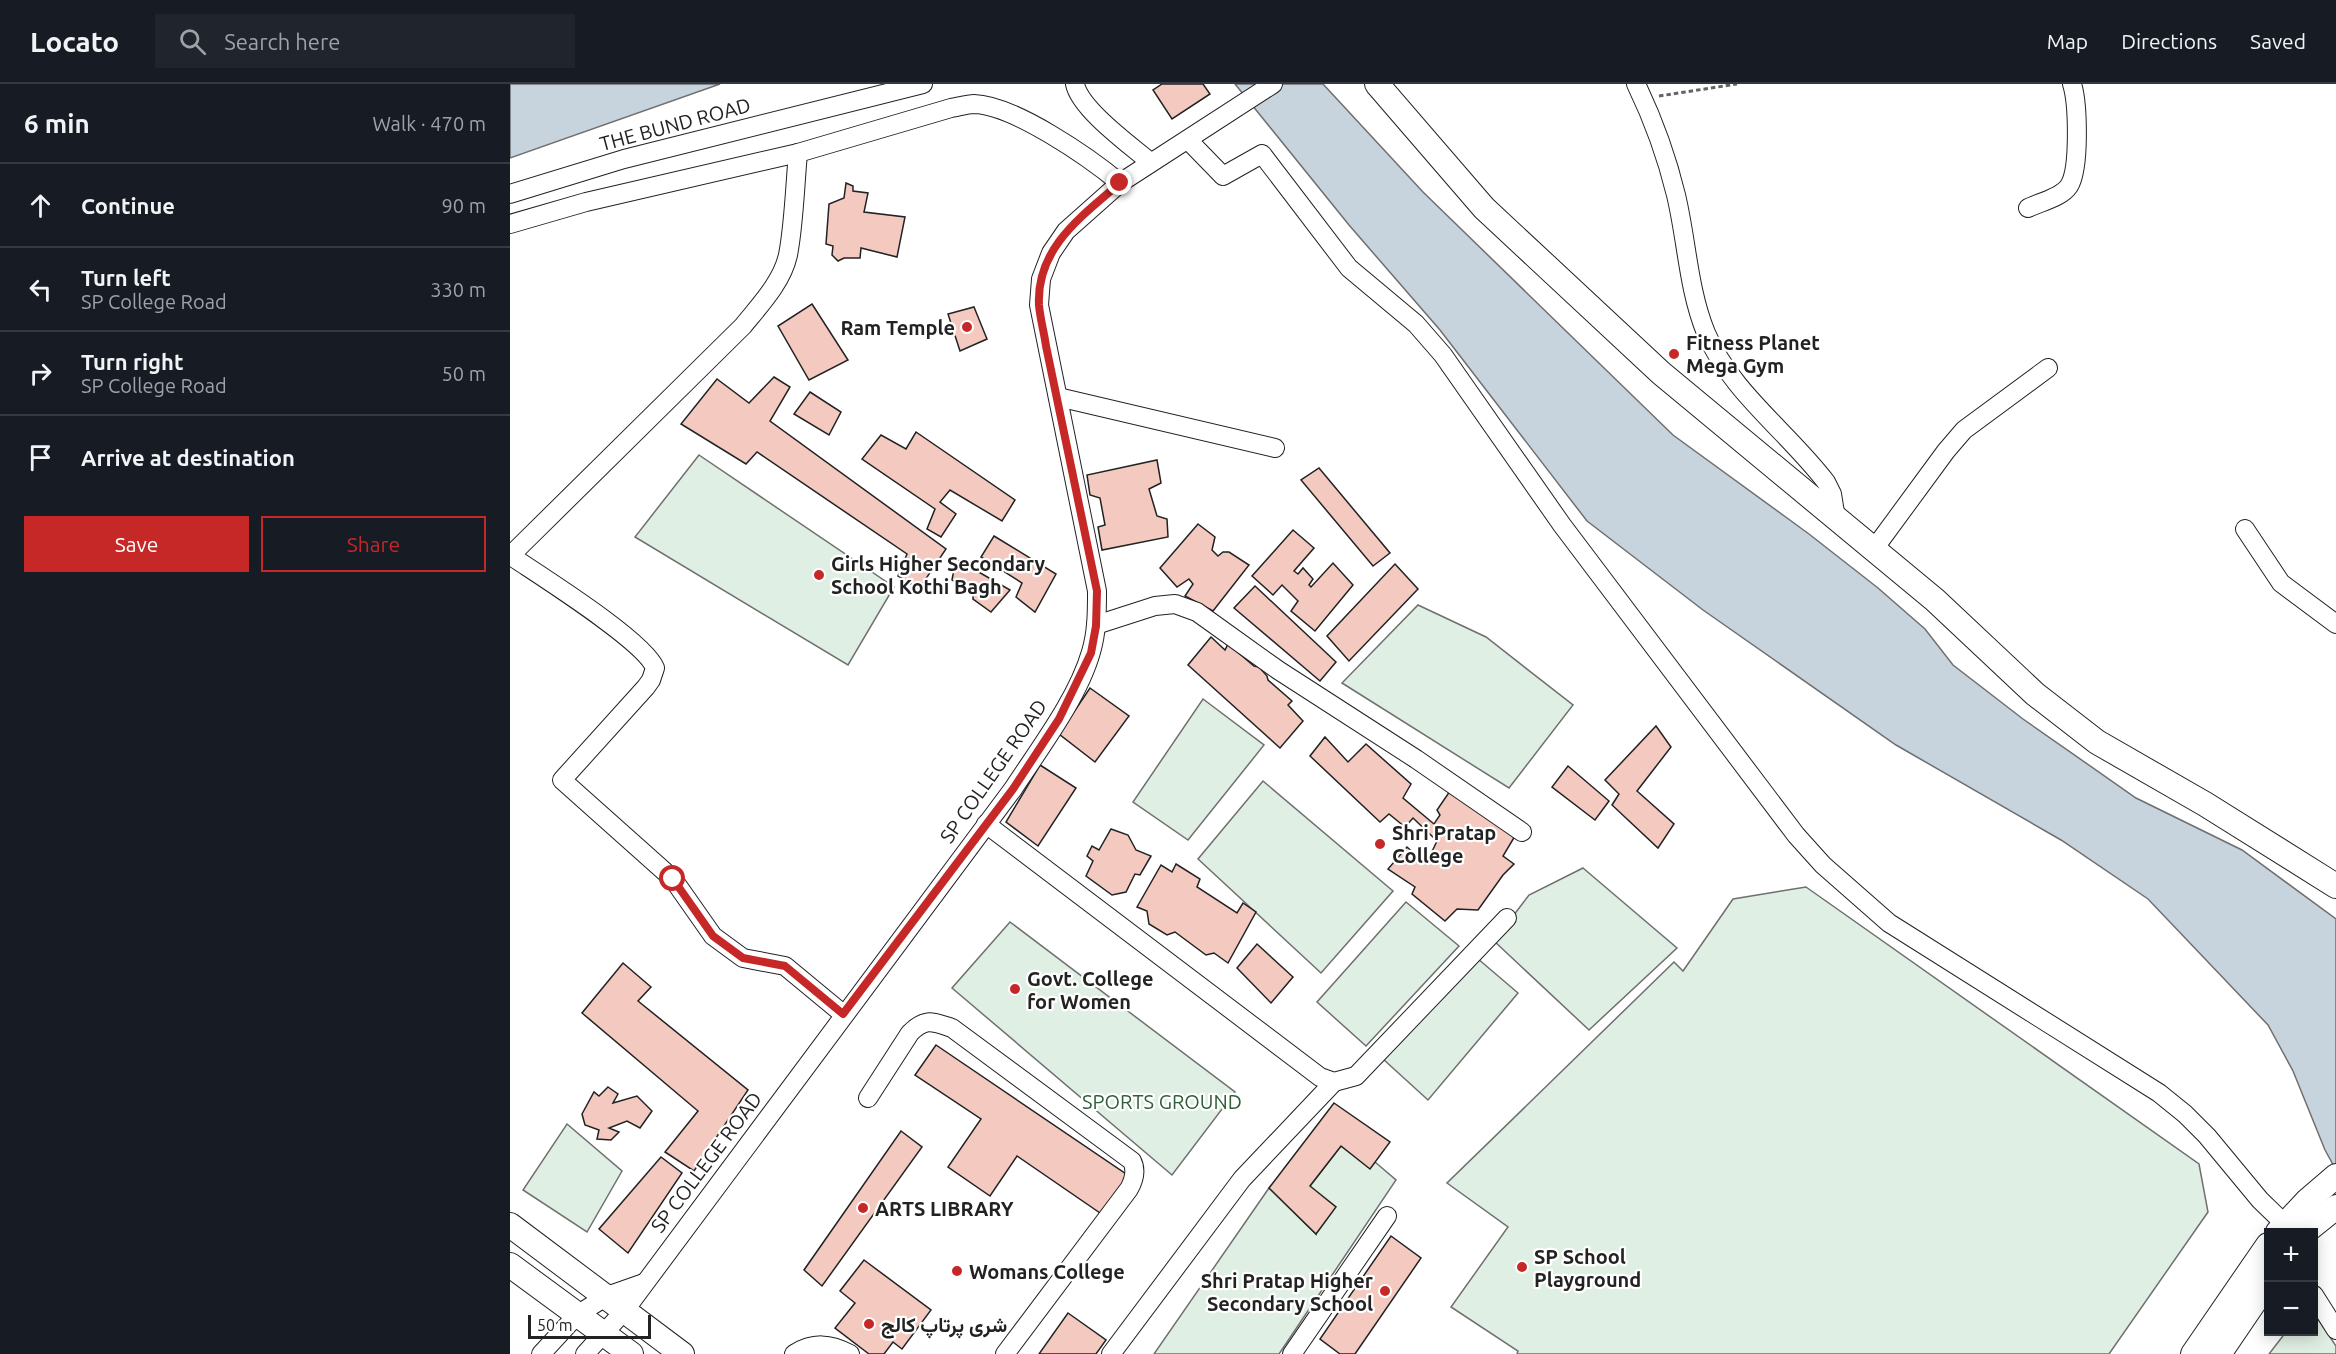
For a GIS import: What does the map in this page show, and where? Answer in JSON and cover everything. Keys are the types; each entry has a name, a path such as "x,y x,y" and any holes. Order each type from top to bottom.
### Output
{"main road":[{"path":"1377,84 1484,208 1661,373 1935,600 2035,694 2097,742 2205,804 2336,886"},
{"path":"2292,1228 2334,1178"},
{"path":"2294,1228 2336,1207"},
{"path":"510,1225 682,1354"},
{"path":"2193,1354 2264,1251"},
{"path":"510,1265 631,1354"},
{"path":"2219,1354 2264,1288"}],"street":[{"name":"THE BUND ROAD","path":"510,194 624,159 923,84"},
{"path":"1074,84 1076,92 1086,106 1150,162"},
{"name":"SP COLLEGE ROAD","path":"616,1303 644,1283 1013,789 1059,719 1091,653 1096,626 1097,591 1039,305 1041,279 1051,253 1066,231 1120,183 1273,84"},
{"path":"2028,208 2062,193 2069,185 2074,161 2077,118 2073,84"},
{"path":"1639,91 1677,197 1695,300 1715,352 1730,374 1826,482 1832,494 1836,519"},
{"path":"510,224 586,202 798,153 951,108 974,104 1001,110 1055,137 1092,160 1120,183"},
{"path":"1188,140 1223,176 1262,154 1349,268 1430,339 1461,378 1616,598 1796,835 1823,865 1889,923 2159,1093 2207,1136 2260,1200 2288,1228"},
{"path":"798,153 787,256 778,278 761,304 743,326 510,556 622,634 646,653 655,668 646,687 562,780 673,879 713,936 743,958 785,966 843,1014"},
{"path":"1874,549 1964,430 2048,368"},
{"path":"1058,397 1275,448"},
{"path":"2245,529 2281,583 2336,624"},
{"path":"1096,626 1155,606 1175,604 1197,612 1278,670 1416,759 1522,832"},
{"path":"986,824 1320,1077 1334,1082"},
{"path":"1111,1354 1242,1179 1334,1082 1356,1076 1507,918"},
{"path":"868,1098 910,1033 919,1024 929,1021 952,1028 1132,1161 1136,1167 1129,1189 1005,1354"},
{"path":"1292,1354 1387,1216"},
{"path":"541,1354 577,1315 616,1303"},
{"path":"585,1354 602,1332 616,1303"},
{"path":"2318,1303 2336,1330"},
{"path":"794,1354 813,1346 824,1345 850,1354"}],"path":[{"path":"1639,91 1737,84"}],"green space":[{"path":"699,455 894,587 848,665 635,537"},
{"path":"1418,605 1486,637 1573,705 1509,788 1342,683"},
{"path":"1203,699 1264,745 1188,840 1133,802"},
{"path":"1263,781 1393,891 1321,973 1198,859"},
{"path":"1583,868 1677,948 1589,1030 1494,941 1529,895"},
{"path":"1806,887 2199,1164 2208,1212 2109,1354 1517,1354 1518,1351 1451,1307 1508,1227 1447,1183 1674,962 1683,971 1733,899"},
{"path":"1406,902 1459,946 1366,1046 1317,1002"},
{"name":"SPORTS GROUND","path":"1010,922 1235,1092 1172,1175 952,988"},
{"path":"1477,958 1518,993 1428,1100 1383,1059"},
{"path":"567,1124 622,1171 587,1232 523,1190"},
{"path":"1341,1146 1370,1168 1375,1162 1396,1180 1279,1354 1154,1354 1269,1188 1316,1234 1310,1186"},
{"path":"2318,1319 2336,1346 2336,1354 2269,1354 2283,1336 2318,1336"}],"shaded area":[{"path":"510,84 720,84 510,158"},
{"path":"1235,84 1323,84 1423,192 1673,435 1809,534 1878,588 1925,629 1953,665 2023,719 2136,798 2242,850 2336,919 2336,1170 2325,1150 2293,1071 2268,1025 2148,899 2061,840 1896,745 1703,610 1587,521 1440,330 1349,225"}],"building":[{"path":"1162,84 1203,84 1210,94 1172,119 1153,90"},
{"path":"846,183 853,186 853,191 868,193 864,212 905,217 897,257 861,248 860,258 844,258 838,261 832,255 833,246 826,244 829,204 844,198"},
{"path":"812,304 848,360 809,380 778,326"},
{"name":"Ram Temple","path":"974,307 987,339 960,351 948,314"},
{"path":"774,377 790,387 770,421 946,549 919,589 898,576 907,554 757,452 746,464 681,424 717,379 749,403"},
{"path":"810,392 841,412 829,435 794,414"},
{"path":"916,432 1015,500 1002,521 950,490 940,502 956,514 941,537 927,529 935,509 862,459 881,435 906,449"},
{"path":"1157,460 1161,483 1149,489 1157,516 1167,519 1168,537 1102,550 1098,527 1105,525 1100,498 1090,495 1087,475"},
{"path":"1319,468 1390,553 1373,566 1301,480"},
{"path":"1198,524 1215,537 1212,550 1218,556 1223,552 1229,552 1249,565 1213,611 1185,596 1193,584 1189,579 1177,587 1160,568"},
{"path":"1293,530 1314,548 1294,571 1298,574 1303,568 1313,579 1309,585 1311,587 1333,563 1353,585 1315,631 1291,611 1298,601 1282,585 1273,595 1252,576"},
{"path":"994,536 1056,574 1035,612 1016,597 1022,583 981,557"},
{"path":"956,559 1010,590 991,612 973,599 973,594 952,580"},
{"path":"1395,564 1418,589 1349,661 1327,636"},
{"path":"1255,586 1336,662 1320,681 1234,608"},
{"path":"1211,637 1225,650 1228,644 1254,666 1259,667 1268,680 1292,701 1288,705 1303,721 1280,748 1188,665"},
{"path":"1090,688 1129,716 1095,762 1059,734"},
{"path":"1656,726 1671,747 1637,791 1674,824 1658,848 1612,805 1619,794 1605,780"},
{"path":"1325,737 1348,762 1366,744 1411,784 1403,798 1434,824 1440,815 1437,810 1450,791 1515,836 1503,856 1514,864 1503,875 1478,910 1457,909 1445,921 1412,894 1415,887 1388,869 1407,847 1426,864 1437,841 1413,818 1405,827 1389,814 1380,822 1310,756"},
{"path":"1040,765 1076,788 1038,846 1006,822"},
{"path":"1568,766 1609,801 1595,820 1552,787"},
{"path":"1111,829 1128,835 1136,850 1151,856 1140,875 1135,874 1126,892 1112,895 1086,876 1093,861 1087,856 1092,846 1099,850"},
{"path":"1176,864 1200,879 1197,887 1237,913 1243,903 1256,912 1228,963 1214,953 1206,955 1175,932 1167,935 1149,924 1147,911 1137,907 1161,865 1172,872"},
{"path":"1257,944 1293,977 1271,1003 1237,968"},
{"path":"623,963 651,987 638,1001 748,1090 694,1171 665,1152 698,1111 582,1013"},
{"path":"936,1045 1129,1176 1103,1215 1017,1156 990,1196 948,1167 981,1119 915,1075"},
{"path":"608,1087 618,1094 613,1103 637,1096 652,1111 640,1128 627,1121 609,1128 619,1132 611,1140 597,1139 599,1130 585,1125 582,1114 594,1092 599,1096"},
{"path":"1334,1103 1390,1142 1370,1169 1341,1146 1310,1186 1336,1207 1316,1234 1269,1188"},
{"name":"ARTS LIBRARY","path":"901,1131 922,1147 822,1286 804,1270"},
{"path":"661,1157 682,1173 628,1253 599,1229"},
{"path":"1391,1236 1421,1258 1355,1354 1340,1354 1320,1339"},
{"path":"864,1260 931,1310 902,1349 893,1342 884,1354 869,1354 835,1328 855,1303 840,1291"},
{"path":"1068,1313 1106,1340 1096,1354 1039,1354"}],"place":[{"name":"Ram Temple","path":"967,327"},
{"name":"Fitness Planet Mega Gym","path":"1674,354"},
{"name":"Girls Higher Secondary School Kothi Bagh","path":"819,575"},
{"name":"Shri Pratap College","path":"1380,844"},
{"name":"Govt. College for Women","path":"1015,989"},
{"name":"ARTS LIBRARY","path":"863,1208"},
{"name":"SP School Playground","path":"1522,1267"},
{"name":"Womans College","path":"957,1271"},
{"name":"Shri Pratap Higher Secondary School","path":"1385,1291"},
{"name":"شری پرتاپ کالج","path":"869,1324"}],"route":[{"path":"673,879 713,936 743,958 785,966 843,1014 1013,789 1059,719 1091,653 1096,626 1097,591 1046,346 1039,305 1041,279 1051,253 1066,231 1120,183"}]}
